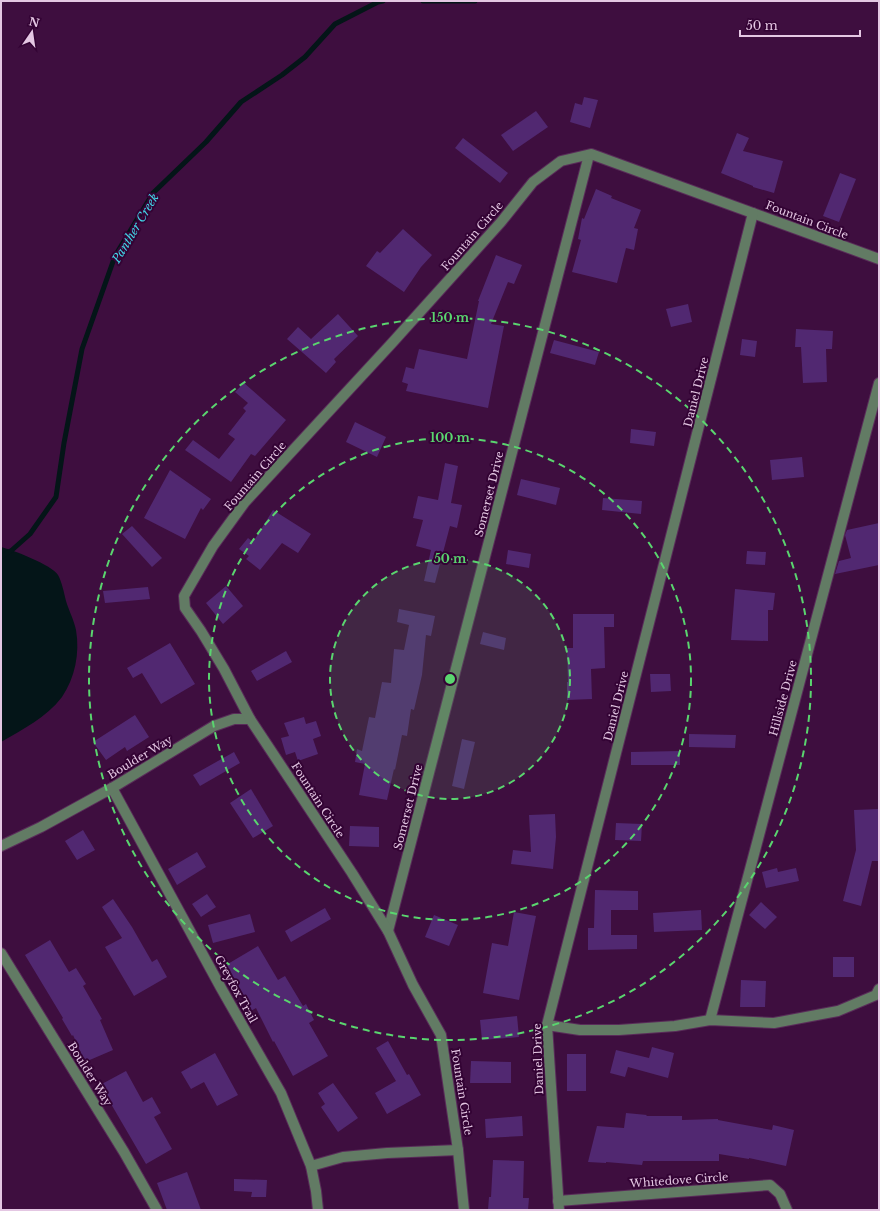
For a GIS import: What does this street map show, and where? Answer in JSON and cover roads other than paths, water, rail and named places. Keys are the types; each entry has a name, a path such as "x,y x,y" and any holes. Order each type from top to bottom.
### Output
{"street":[{"name":"Fountain Circle","path":"464,1210 458,1150 441,1035 413,985 388,931 352,873 250,719 224,669 185,608 184,596 213,546 245,502 501,222 533,182 561,161 591,154 879,259"},
{"name":"Somerset Drive","path":"388,931 589,155"},
{"name":"Daniel Drive","path":"559,1206 547,1025 753,213"},
{"name":"Hillside Drive","path":"710,1020 879,383"},
{"name":"Boulder Way","path":"1,846 41,827 112,788 214,726 234,719 250,719"},
{"name":"Greyfox Trail","path":"112,788 221,988 281,1093 311,1166 318,1210"},
{"name":"Boulder Way","path":"1,952 124,1152 157,1210"},
{"path":"547,1025 580,1030 619,1030 675,1026 710,1020 774,1023 838,1011 876,995 879,989"},
{"path":"311,1166 343,1157 387,1153 458,1150"},
{"name":"Whitedove Circle","path":"559,1206 770,1185 780,1194 787,1210"}],"waterway":[{"name":"Panther Creek","path":"1,557 12,550 30,534 56,497 64,443 82,349 115,256 153,193 206,142 241,102 282,75 305,57 335,24 378,2 383,1"},
{"name":"Panther Creek","path":"423,1 475,1"}]}
